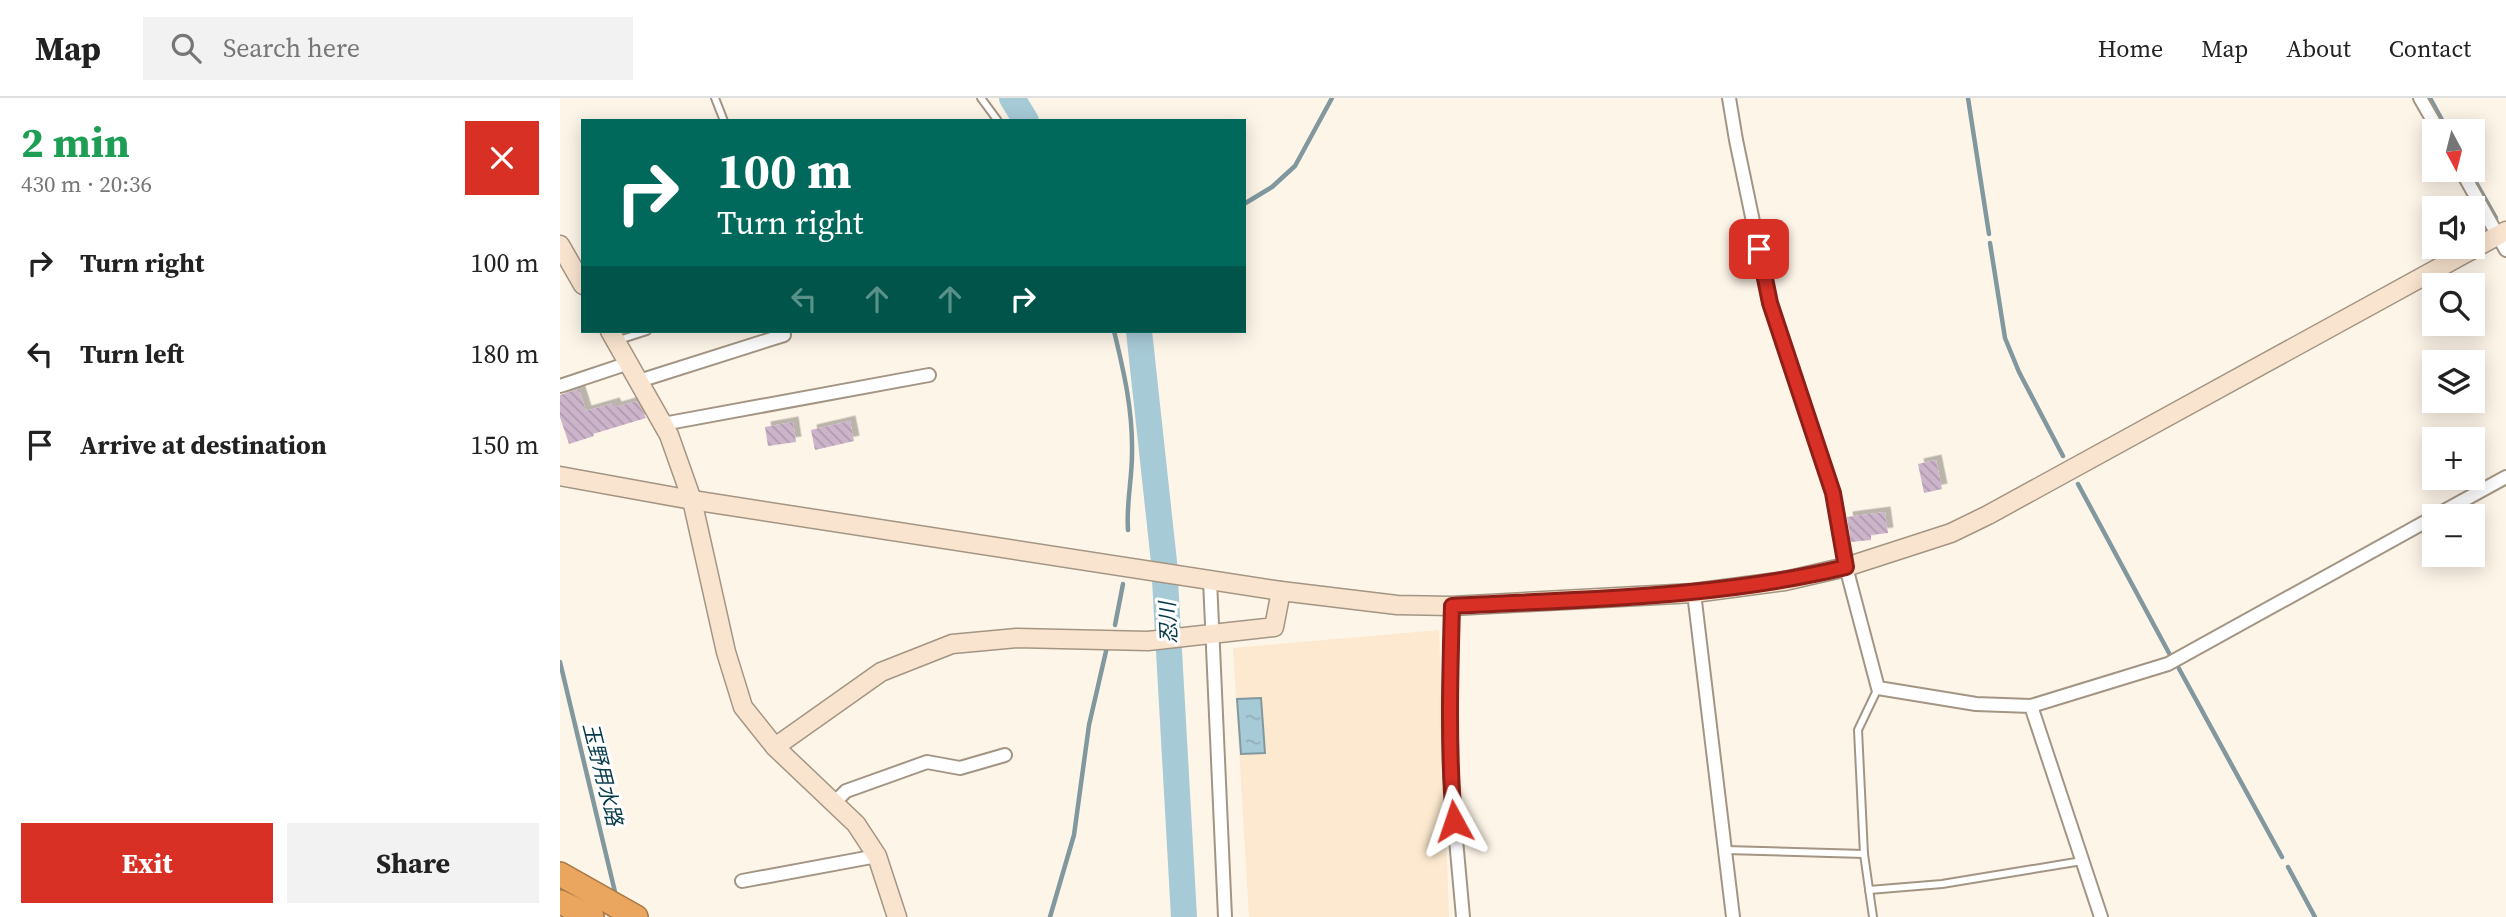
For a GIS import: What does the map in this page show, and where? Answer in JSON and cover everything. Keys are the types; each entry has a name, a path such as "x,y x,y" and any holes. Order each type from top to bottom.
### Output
{"highway":[{"path":"560,874 636,917"},
{"path":"560,902 592,917"}],"street":[{"path":"1729,98 1770,303 1833,493 1846,567 1878,688 1976,704 2031,706 2168,664 2422,524"},
{"path":"2420,98 2432,119"},
{"path":"560,476 692,500 1129,568 1397,605 1452,606 1693,593 1785,581 1846,567 1951,533 2503,239 2468,182"},
{"path":"560,245 581,282"},
{"path":"639,381 784,335"},
{"path":"613,336 663,424 692,500 726,652 743,707 775,747 856,824 877,856 897,917"},
{"path":"560,386 629,363"},
{"path":"663,424 929,375"},
{"path":"2458,504 2506,477"},
{"path":"1210,580 1208,634 1225,917"},
{"path":"775,747 881,672 952,644 1017,638 1148,641 1274,627 1281,591"},
{"path":"1693,593 1733,917"},
{"path":"1452,606 1450,773 1463,917"},
{"path":"2031,706 2101,917"},
{"path":"835,802 846,792 927,762 960,768 1005,755"},
{"path":"742,881 877,856"}],"lane":[{"path":"715,98 723,119"},
{"path":"981,98 997,119"},
{"path":"613,336 633,333"},
{"path":"1873,917 1864,854 1858,730 1878,688"},
{"path":"1725,850 1864,854"},
{"path":"1869,890 1942,884 2082,861"}],"shaded area":[{"path":"1439,630 1449,917 1249,917 1233,648"}],"water":[{"path":"1261,698 1265,753 1241,754 1237,699"}],"building":[{"path":"579,389 586,411 614,403 616,407 637,401 646,418 569,444 560,417 560,395"},
{"path":"850,421 854,441 815,450 811,430"},
{"path":"793,422 796,442 768,446 765,427"},
{"path":"1936,460 1942,489 1924,493 1918,464"},
{"path":"1885,512 1888,533 1871,535 1871,540 1851,542 1847,517"}],"waterway":[{"name":"忍川","path":"1012,98 1025,119"},
{"path":"1246,203 1272,187 1295,166 1332,98"},
{"path":"1968,98 1989,234"},
{"path":"2430,98 2441,119"},
{"path":"2476,182 2496,218"},
{"path":"1990,243 2005,338 2019,372 2063,456"},
{"path":"1114,333 1131,422 1132,464 1128,530"},
{"name":"忍川","path":"1139,333 1164,562 1184,917"},
{"path":"2078,484 2169,653"},
{"path":"1115,625 1123,584"},
{"path":"1050,917 1074,835 1089,725 1107,647"},
{"name":"玉野用水路","path":"560,662 615,892"},
{"path":"2177,665 2282,857"},
{"path":"2288,867 2315,917"}],"route":[{"path":"1454,821 1449,714 1452,606 1693,593 1785,581 1846,567 1833,493 1770,303 1759,249"}]}
